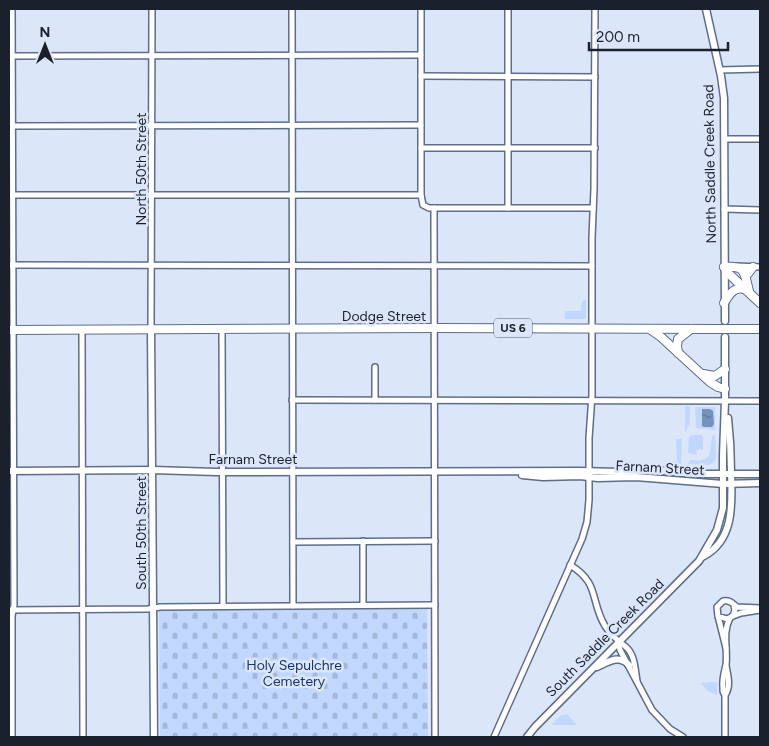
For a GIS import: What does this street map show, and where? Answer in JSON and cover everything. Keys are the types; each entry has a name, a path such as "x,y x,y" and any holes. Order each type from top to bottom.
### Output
{"highway":[{"path":"724,267 737,266 743,270 749,291"},
{"path":"724,267 760,303"},
{"path":"746,276 757,267"},
{"path":"724,303 733,290 742,288 749,291"},
{"name":"Dodge Street","path":"11,330 292,328 736,329 758,327"},
{"path":"649,329 661,337 701,374 717,386 725,389"},
{"path":"679,355 678,339 691,329"},
{"path":"701,374 715,376 725,369"}],"main road":[{"name":"North Saddle Creek Road","path":"706,9 720,70 724,98 725,321"},
{"name":"South 50th Street","path":"151,329 154,737"},
{"name":"South Saddle Creek Road","path":"702,557 710,553 718,545 727,530 731,512 732,484 730,436 725,389 725,337"},
{"name":"South Saddle Creek Road","path":"527,737 702,557 717,530 722,516 726,401"},
{"name":"Farnam Street","path":"589,474 654,470 694,474 760,474"},
{"name":"Farnam Street","path":"11,471 498,471 589,474 723,484 760,482"},
{"path":"592,670 617,659 625,661 629,665"}],"street":[{"path":"12,9 10,56 12,737"},
{"name":"North 50th Street","path":"151,329 152,9"},
{"path":"292,9 293,606"},
{"path":"421,9 421,195 423,206 434,208 593,208"},
{"path":"508,9 508,208"},
{"path":"494,737 570,565 587,522 589,511 592,400 595,9"},
{"path":"10,56 421,55"},
{"path":"720,70 760,70"},
{"path":"421,76 595,77"},
{"path":"11,126 421,125"},
{"path":"724,139 760,139"},
{"path":"421,148 595,148"},
{"path":"11,196 421,195"},
{"path":"434,208 435,737"},
{"path":"724,209 760,210"},
{"path":"11,265 592,266"},
{"path":"737,266 757,267"},
{"path":"222,329 223,606"},
{"path":"82,330 83,737"},
{"path":"375,367 375,400"},
{"path":"292,400 760,401"},
{"path":"363,541 363,605"},
{"path":"293,542 435,541"},
{"path":"570,565 584,574 593,589 598,609 605,625 632,656 637,681"},
{"path":"727,651 723,642 716,610 720,602 729,601 736,608 760,609"},
{"path":"11,610 435,604"},
{"path":"725,737 725,696 722,691 722,676 726,666 726,628 735,611 734,605"},
{"path":"718,616 723,619 731,618 741,613 760,609"},
{"path":"618,642 620,650 652,710 670,729 683,737"}],"green space":[{"path":"586,300 586,319 565,319 565,311 581,311 582,301"},
{"path":"685,406 690,407 690,423 685,433"},
{"path":"695,407 715,407 715,430 696,428"},
{"path":"701,435 703,437 703,450 696,451 697,455 688,452 689,437"},
{"path":"713,435 715,435 716,458 714,462 709,465 688,464 690,460 706,459 710,453"},
{"path":"676,439 682,439 681,464 678,466 667,465 667,461 677,461"},
{"name":"Holy Sepulchre Cemetery","path":"427,609 428,737 160,737 159,610"},
{"path":"717,682 717,695 707,691 701,683"},
{"path":"567,714 577,725 551,725 560,716"}],"water":[{"path":"702,409 713,411 714,424 712,427 702,426"}]}
